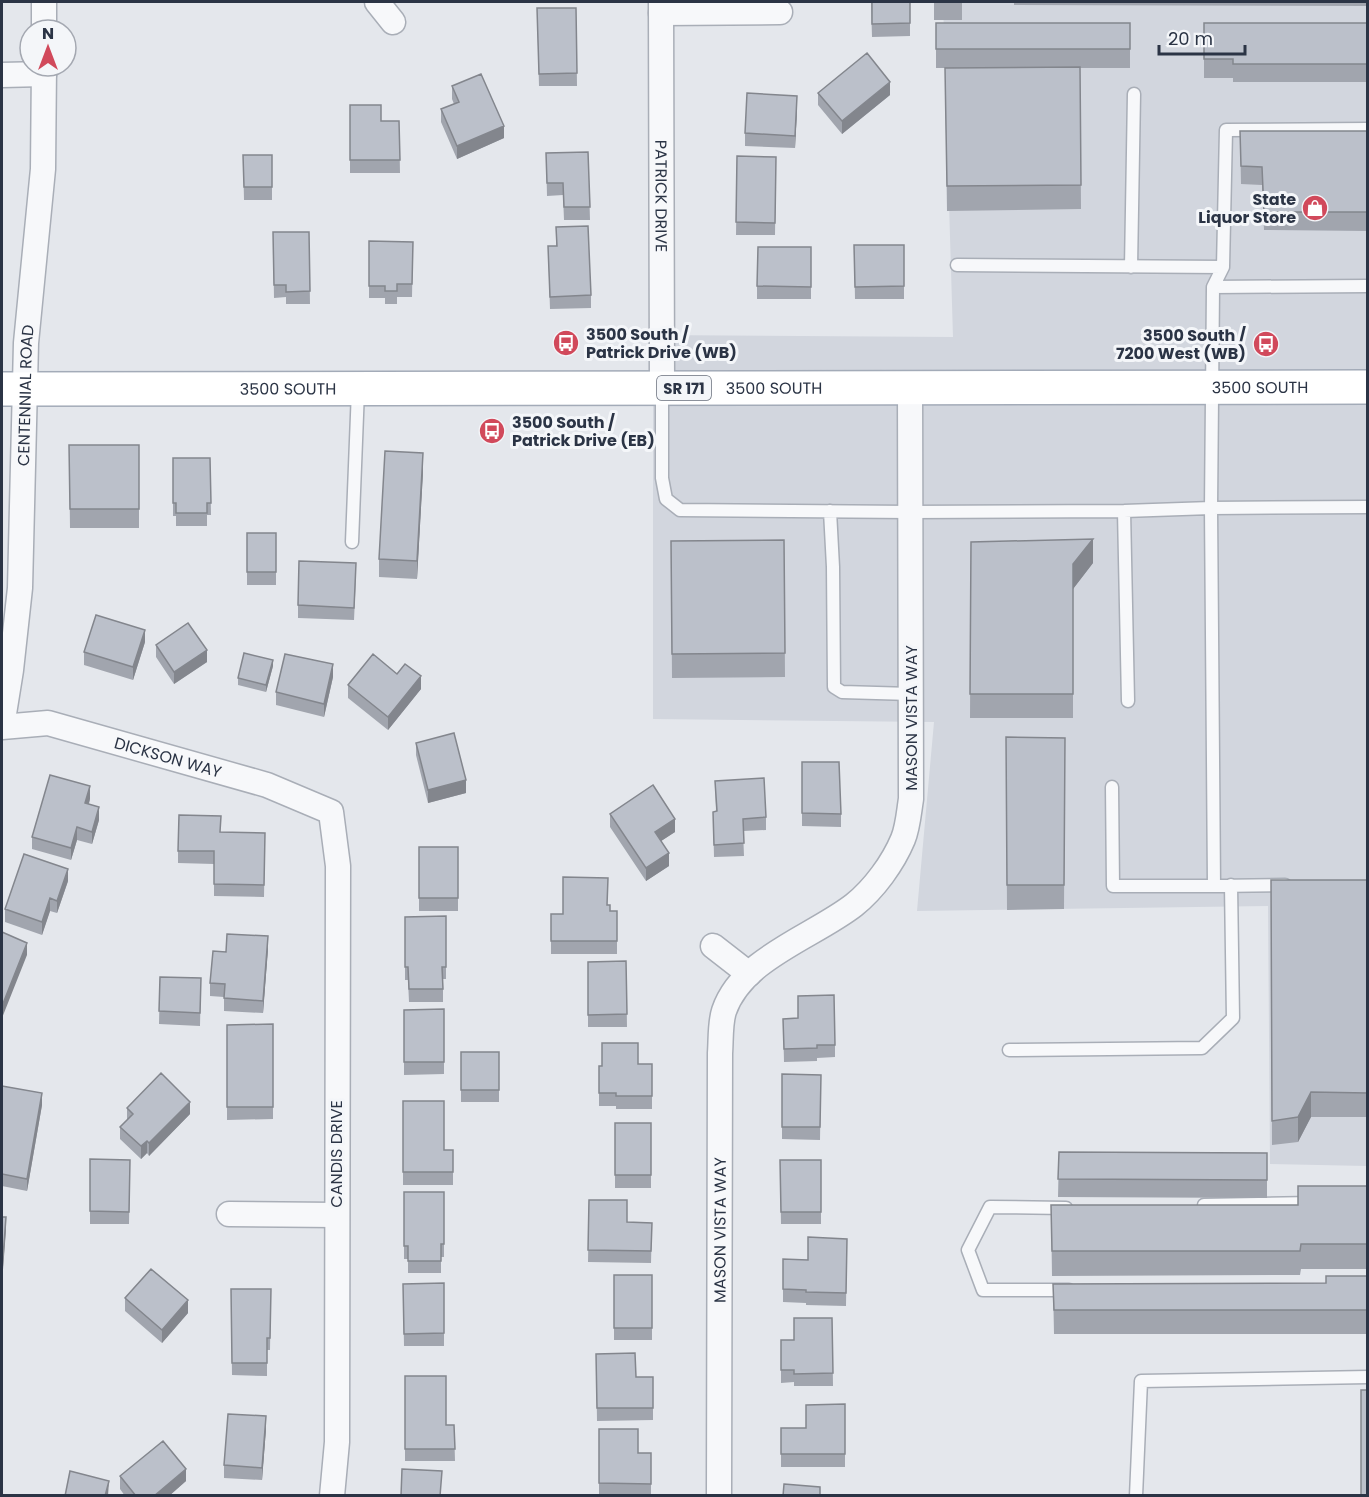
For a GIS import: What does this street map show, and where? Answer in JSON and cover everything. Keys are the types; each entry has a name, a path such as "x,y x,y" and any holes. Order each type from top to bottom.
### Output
{"main road":[{"name":"3500 SOUTH","path":"13,389 1368,387"}],"street":[{"path":"44,2 44,18"},
{"path":"377,2 393,22"},
{"path":"661,7 780,12"},
{"name":"PATRICK DRIVE","path":"661,7 662,388"},
{"path":"2,75 18,73"},
{"name":"CENTENNIAL ROAD","path":"2,726 20,588 23,520 13,389 27,332 43,169 44,78"},
{"name":"MASON VISTA WAY","path":"719,1496 720,1053 724,1012 738,988 750,974 779,951 855,904 884,874 903,838 911,799 910,388"},
{"name":"DICKSON WAY","path":"2,726 48,723 267,785 331,812"},
{"name":"CANDIS DRIVE","path":"331,812 338,866 337,1442 332,1496"},
{"path":"713,946 750,974"},
{"path":"229,1214 336,1215"}],"lane":[{"path":"1131,267 1134,94"},
{"path":"1214,886 1211,508 1213,287 1223,267 1226,130 1368,129"},
{"path":"957,265 1223,267"},
{"path":"1213,287 1368,286"},
{"path":"662,388 662,478 666,499 680,510 1125,512 1211,508 1368,507"},
{"path":"352,542 358,389"},
{"path":"830,512 834,687 842,692 911,694"},
{"path":"1125,512 1128,701"},
{"path":"1112,787 1113,886 1295,884"},
{"path":"1009,1050 1202,1048 1233,1018 1232,885"},
{"path":"1197,1205 1328,1203"},
{"path":"1078,1208 990,1207 968,1250 982,1290 1081,1290"},
{"path":"1136,1496 1141,1382 1368,1377"}],"shaded area":[{"path":"943,2 1367,2 1367,1166 1270,1164 1268,906 917,911 934,722 653,719 653,335 953,337"}],"building":[{"path":"872,2 910,2 910,23 872,24"},
{"path":"537,8 576,8 577,73 539,74"},
{"path":"936,23 1130,23 1130,49 936,49"},
{"path":"1204,23 1368,23 1368,64 1233,64 1233,59 1204,59"},
{"path":"867,53 890,82 842,121 818,93"},
{"path":"1080,67 1081,185 947,186 945,68"},
{"path":"481,74 504,126 457,146 441,109 459,102 452,86"},
{"path":"747,93 797,96 795,136 745,133"},
{"path":"350,105 381,105 381,121 399,121 400,160 350,160"},
{"name":"State Liquor Store","path":"1240,131 1368,131 1368,212 1264,212 1262,167 1241,166"},
{"path":"588,152 590,207 564,207 563,183 547,183 546,153"},
{"path":"243,155 272,155 272,187 244,187"},
{"path":"737,156 776,157 775,223 736,222"},
{"path":"588,226 591,295 550,297 548,246 557,246 556,227"},
{"path":"273,232 309,232 310,291 286,292 286,285 274,285"},
{"path":"369,241 413,242 412,284 397,284 397,291 385,291 385,286 369,286"},
{"path":"854,245 904,245 904,286 855,287"},
{"path":"758,247 811,247 811,287 757,286"},
{"path":"69,445 139,445 139,509 70,509"},
{"path":"385,451 423,453 417,561 379,559"},
{"path":"173,458 210,458 211,503 207,503 207,513 176,513 176,503 173,503"},
{"path":"247,533 276,533 276,572 247,572"},
{"path":"1093,539 1073,564 1073,694 970,694 971,542"},
{"path":"784,540 785,653 672,654 671,541"},
{"path":"299,561 356,563 354,608 298,605"},
{"path":"96,615 145,630 133,667 84,652"},
{"path":"188,623 207,650 174,672 156,645"},
{"path":"244,653 273,660 266,685 238,678"},
{"path":"285,654 333,664 324,704 276,692"},
{"path":"373,654 397,674 405,664 421,676 388,717 348,685"},
{"path":"454,733 466,780 428,790 416,743"},
{"path":"1006,737 1065,738 1064,885 1007,885"},
{"path":"802,762 839,762 841,814 802,813"},
{"path":"50,775 90,786 85,803 99,807 92,832 77,827 71,848 32,837"},
{"path":"764,778 766,817 743,819 744,843 714,845 713,812 717,811 715,781"},
{"path":"653,785 675,819 655,832 669,853 646,868 610,814"},
{"path":"179,815 221,816 220,832 265,833 264,885 214,884 214,851 178,851"},
{"path":"419,847 458,847 458,898 419,898"},
{"path":"24,854 68,869 57,901 50,898 42,922 5,909"},
{"path":"563,877 608,878 607,905 610,905 610,911 617,911 617,941 551,941 551,914 563,914"},
{"path":"1271,880 1368,880 1368,1093 1311,1092 1298,1117 1272,1121"},
{"path":"446,916 446,967 442,967 443,989 409,989 408,967 405,967 405,917"},
{"path":"2,932 27,943 2,1006"},
{"path":"227,934 268,936 263,1001 224,998 225,984 210,983 213,951 226,952"},
{"path":"626,961 627,1014 588,1015 588,962"},
{"path":"160,977 201,978 200,1013 159,1011"},
{"path":"834,995 835,1045 784,1049 783,1019 798,1018 798,996"},
{"path":"444,1009 444,1062 404,1062 404,1010"},
{"path":"273,1024 273,1107 227,1107 227,1025"},
{"path":"602,1043 638,1043 638,1064 652,1064 652,1096 616,1096 616,1093 599,1093"},
{"path":"461,1052 499,1052 499,1090 461,1090"},
{"path":"161,1073 190,1102 149,1143 147,1141 141,1146 120,1127 133,1114 127,1108"},
{"path":"782,1074 821,1075 820,1127 782,1127"},
{"path":"2,1086 42,1093 27,1179 2,1174"},
{"path":"403,1101 444,1101 444,1150 453,1150 453,1172 403,1172"},
{"path":"615,1123 651,1123 651,1175 615,1175"},
{"path":"1059,1152 1267,1153 1267,1180 1058,1179"},
{"path":"90,1159 130,1160 129,1212 90,1211"},
{"path":"780,1160 821,1160 821,1212 781,1212"},
{"path":"1298,1186 1368,1186 1368,1244 1301,1244 1300,1251 1052,1251 1051,1205 1298,1205"},
{"path":"404,1192 444,1192 444,1244 441,1244 441,1261 408,1261 408,1246 404,1246"},
{"path":"589,1200 627,1200 627,1222 652,1223 651,1251 588,1250"},
{"path":"2,1217 6,1217 2,1270"},
{"path":"808,1237 847,1239 846,1293 783,1289 783,1259 808,1260"},
{"path":"151,1269 188,1300 162,1330 125,1298"},
{"path":"614,1275 652,1275 652,1328 614,1328"},
{"path":"1326,1276 1368,1276 1368,1310 1054,1310 1053,1284 1326,1283"},
{"path":"444,1283 444,1333 404,1334 403,1284"},
{"path":"231,1289 271,1289 267,1363 232,1363"},
{"path":"794,1318 832,1318 833,1373 794,1374 794,1370 781,1370 781,1340 794,1340"},
{"path":"635,1353 636,1377 653,1377 653,1408 597,1408 596,1354"},
{"path":"405,1376 446,1376 446,1425 454,1425 455,1449 405,1449"},
{"path":"1361,1390 1368,1390 1368,1496 1361,1496"},
{"path":"845,1404 845,1454 781,1454 781,1428 806,1428 806,1405"},
{"path":"228,1414 266,1416 262,1468 224,1465"},
{"path":"599,1429 638,1429 638,1453 651,1453 651,1484 599,1483"},
{"path":"163,1441 186,1469 154,1496 136,1496 120,1476"},
{"path":"402,1469 442,1471 440,1496 401,1496"},
{"path":"70,1471 109,1481 105,1496 65,1496"},
{"path":"784,1484 820,1487 820,1496 783,1496"}],"place":[{"name":"State Liquor Store","path":"1315,208"},
{"name":"3500 South / Patrick Drive (WB)","path":"566,343"},
{"name":"3500 South / 7200 West (WB)","path":"1266,344"},
{"name":"3500 South / Patrick Drive (EB)","path":"492,431"}]}
